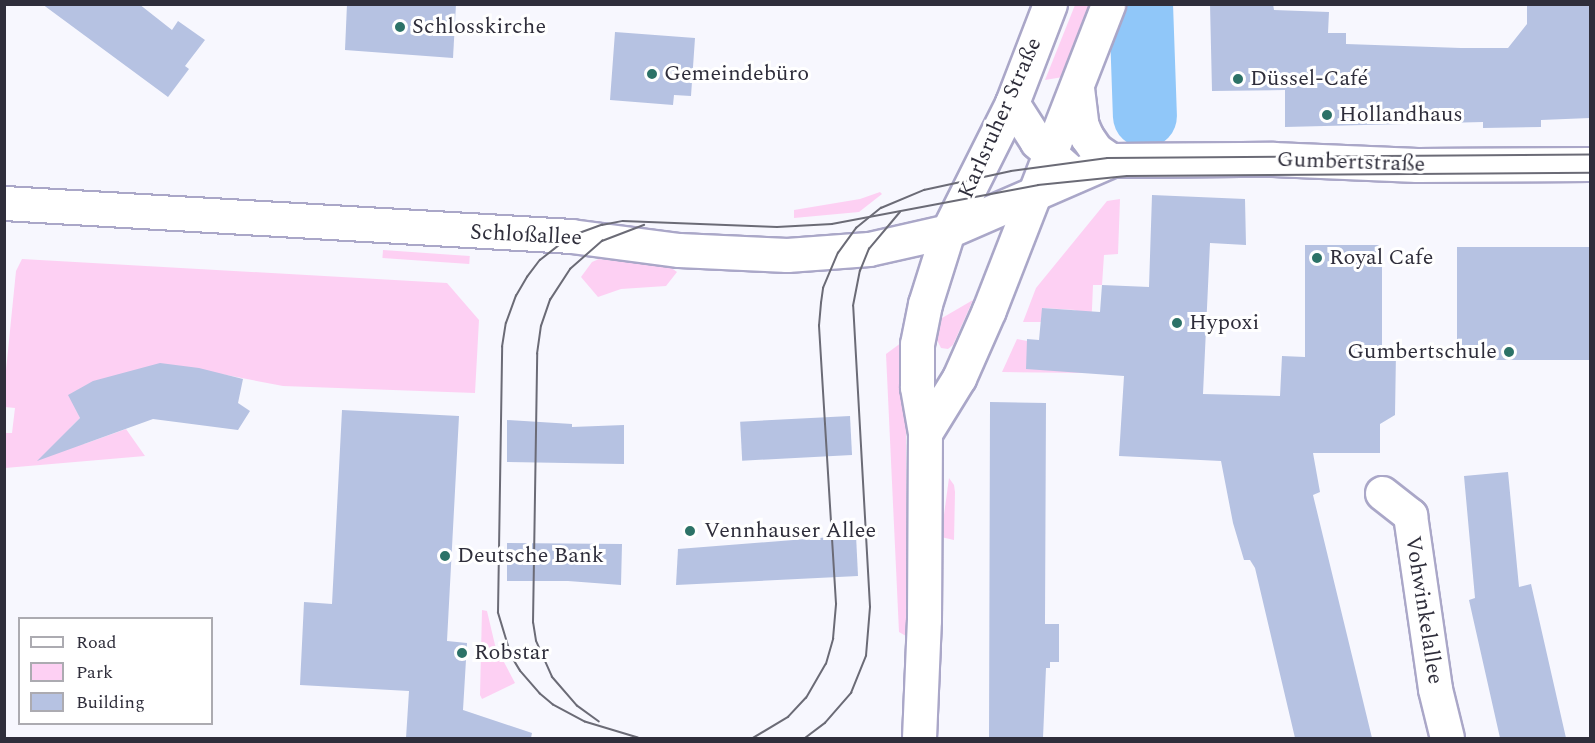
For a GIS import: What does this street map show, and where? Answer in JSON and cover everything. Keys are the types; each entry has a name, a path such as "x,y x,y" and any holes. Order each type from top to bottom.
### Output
{"street":[{"name":"Karlsruher Straße","path":"948,231 1012,103 1050,4"},
{"path":"925,433 959,378 1036,191 1062,165 1077,88 1104,17"},
{"path":"1077,88 1082,126 1087,137 1096,150 1111,160"},
{"path":"1012,103 1037,142 1062,165"},
{"name":"Gumbertstraße","path":"1062,165 1111,160 1273,159 1417,165 1590,164"},
{"name":"Schloßallee","path":"4,203 571,236 679,250 760,255 838,253 948,231 1036,191"},
{"path":"919,738 924,620 925,433 917,387 917,344 924,304 948,231"},
{"name":"Vohwinkelallee","path":"1383,493 1410,515 1435,689 1447,738"}],"green space":[{"path":"1075,5 1089,5 1063,77 1045,80"},
{"path":"880,192 882,194 859,212 794,218 794,210 860,199"},
{"path":"1120,199 1118,254 1104,255 1102,285 1093,285 1091,332 1075,310 1043,308 1041,322 1023,322 1036,288 1107,201"},
{"path":"383,250 470,256 469,264 382,258"},
{"path":"22,259 447,283 479,320 475,393 283,386 221,374 90,383 69,395 80,418 70,428 84,444 126,429 145,456 5,468 4,433 12,433 15,408 5,407 5,380 16,271"},
{"path":"599,259 670,267 677,272 666,286 621,289 598,297 581,277 592,262"},
{"path":"973,300 953,345 948,349 941,348 937,340 942,318"},
{"path":"1017,339 1027,341 1027,353 1088,373 1002,372"},
{"path":"905,340 906,636 899,632 886,354"},
{"path":"949,478 954,485 955,492 954,540 941,537"},
{"path":"482,610 487,611 495,645 515,683 482,699 480,695"}],"building":[{"path":"42,4 139,4 172,30 178,21 205,40 185,66 189,69 168,97"},
{"name":"Schlosskirche","path":"347,4 456,4 453,58 345,50"},
{"path":"1210,4 1273,4 1274,10 1329,12 1328,33 1346,33 1346,44 1508,48 1527,24 1527,4 1590,4 1590,118 1541,120 1541,127 1483,128 1483,122 1285,127 1285,90 1212,91"},
{"name":"Gemeindebüro","path":"615,32 695,38 691,96 674,95 673,105 610,100"},
{"path":"1152,195 1245,199 1246,245 1210,243 1203,394 1280,396 1282,356 1305,357 1305,245 1382,245 1382,352 1396,352 1395,415 1380,424 1380,453 1313,453 1320,492 1313,495 1372,738 1295,738 1255,568 1250,560 1244,560 1233,523 1221,461 1119,456 1124,376 1026,369 1027,339 1039,340 1042,308 1100,312 1102,285 1149,287"},
{"path":"1457,247 1590,247 1590,360 1457,360"},
{"path":"160,363 199,368 243,379 238,403 250,411 238,430 153,419 37,461 80,418 68,395 93,381"},
{"path":"990,402 1046,403 1045,624 1059,624 1059,662 1050,662 1050,668 1046,668 1043,738 989,738"},
{"path":"342,410 459,416 447,641 467,643 463,710 532,733 531,738 406,738 409,691 300,685 304,602 332,604"},
{"path":"850,416 852,455 742,461 740,422"},
{"path":"507,420 572,424 572,427 624,425 624,464 507,462"},
{"path":"1508,472 1519,587 1531,584 1566,738 1500,738 1469,600 1475,598 1464,476"},
{"path":"856,535 858,576 676,585 678,549"},
{"path":"507,543 622,544 621,585 568,581 507,581"}],"waterway":[{"path":"1141,4 1145,116"}],"tram line":[{"path":"753,738 788,717 806,698 826,664 833,639 836,604 819,326 821,303 823,288 838,253 856,228 881,208 924,190 1011,171 1107,158 1590,155"},
{"path":"638,738 585,722 553,705 540,694 520,671 511,656 498,613 502,347 506,323 516,296 527,277 540,260 571,236 602,225 623,221 777,227 832,224 1038,185 1127,176 1590,173"},
{"path":"805,738 825,723 851,693 866,656 870,607 853,306 860,271 869,249 900,212"},
{"path":"599,722 577,706 552,677 536,641 533,623 537,354 541,326 550,300 570,269 602,241 644,225"}],"place":[{"name":"Schlosskirche","path":"400,27"},
{"name":"Gemeindebüro","path":"652,74"},
{"name":"Düssel-Café","path":"1238,79"},
{"name":"Hollandhaus","path":"1327,115"},
{"name":"Royal Cafe","path":"1317,258"},
{"name":"Hypoxi","path":"1177,323"},
{"name":"Gumbertschule","path":"1509,352"},
{"name":"Vennhauser Allee","path":"690,531"},
{"name":"Deutsche Bank","path":"445,556"},
{"name":"Robstar","path":"462,653"}]}
